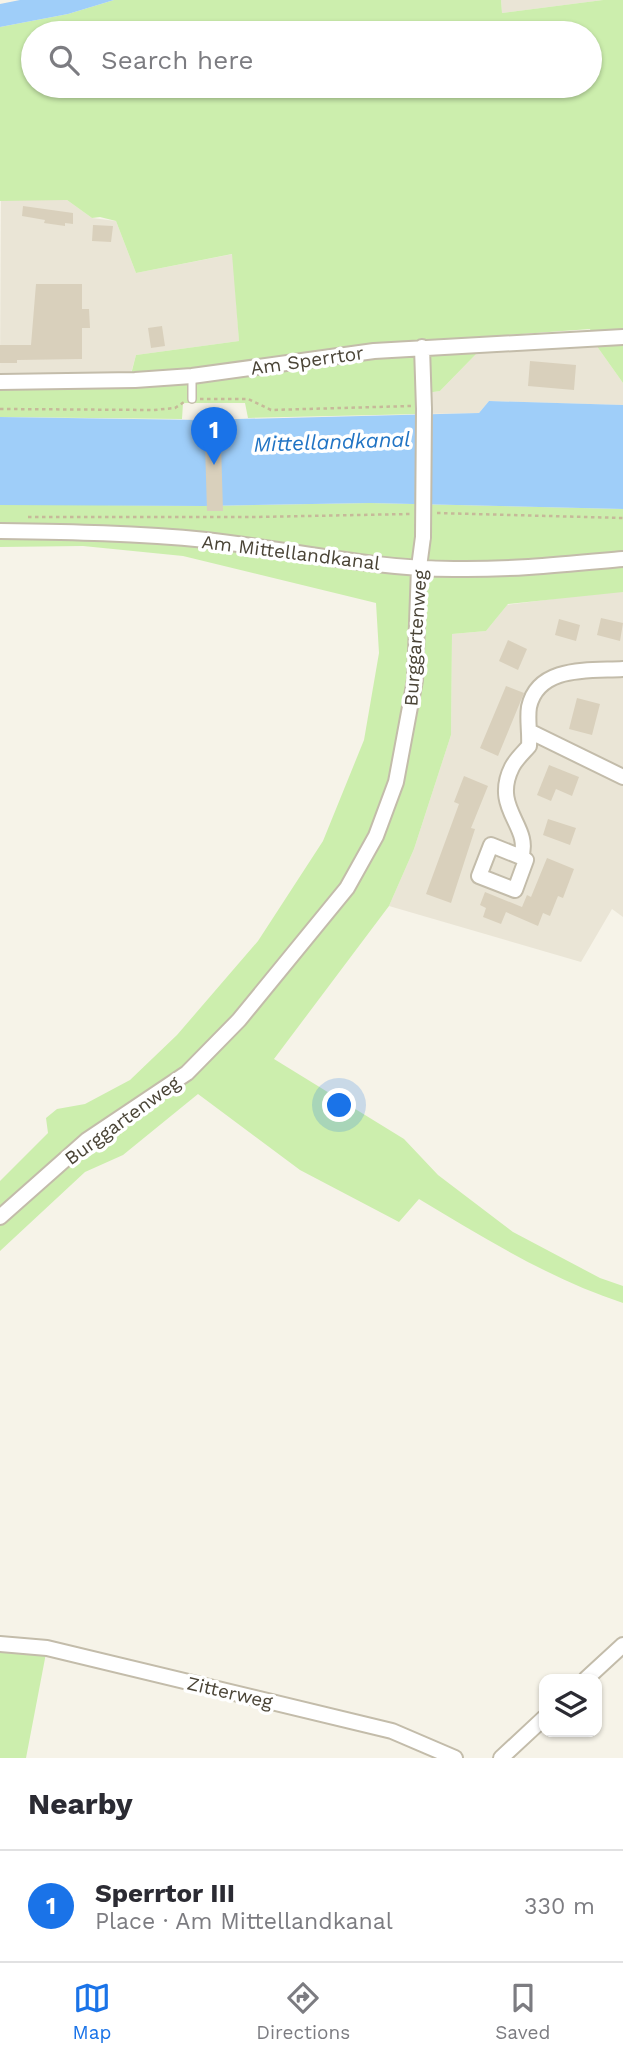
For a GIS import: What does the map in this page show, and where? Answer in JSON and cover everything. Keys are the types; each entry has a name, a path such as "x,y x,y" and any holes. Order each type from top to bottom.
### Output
{"street":[{"path":"422,347 623,337"},
{"name":"Am Sperrtor","path":"0,382 135,380 192,376 422,347"},
{"name":"Burggartenweg","path":"0,1217 87,1140 187,1073 239,1020 347,888 376,836 396,782 415,680 419,567 423,537 422,347"},
{"name":"Am Mittellandkanal","path":"0,531 82,532 205,540 381,564 452,569 623,559"},
{"path":"521,857 524,849 520,831 507,806 505,786 512,766 529,746 529,708 537,687 552,676 623,669"},
{"path":"531,732 623,777"},
{"name":"Zitterweg","path":"0,1644 47,1648 392,1731 455,1758"},
{"path":"591,1674 623,1645"},
{"path":"501,1758 539,1723"}],"lane":[{"path":"192,376 192,399"}],"path":[{"path":"0,410 154,410 175,408 192,399 248,399 271,410 422,407"},
{"path":"27,517 256,517 417,513"},
{"path":"430,513 623,518"}],"shaded area":[{"path":"501,0 603,0 502,13"},
{"path":"1,200 67,200 92,218 116,221 136,273 233,254 239,341 136,355 131,373 0,374"},
{"path":"596,345 623,383 623,405 489,401 479,413 420,414 419,394 440,391 479,351"},
{"path":"623,590 623,917 612,909 581,962 389,906 414,849 451,735 452,634 486,631 507,605"}],"green space":[{"path":"114,0 501,0 502,13 603,0 623,0 623,383 596,345 590,329 481,337 479,351 440,391 420,394 420,414 248,418 245,403 183,403 182,419 0,417 0,387 128,386 136,355 239,341 232,254 136,273 116,221 92,218 67,200 0,201 0,27 21,23 21,98 602,98 602,21 31,21 68,14"},
{"path":"370,503 623,509 623,592 508,604 486,631 452,634 451,735 414,849 389,906 274,1059 404,1139 438,1175 513,1232 600,1278 623,1286 623,1303 544,1270 419,1199 399,1222 300,1170 198,1094 123,1155 85,1172 0,1251 0,1181 48,1133 46,1118 57,1109 85,1104 130,1080 177,1035 258,941 323,841 364,740 379,653 376,603 183,556 83,546 0,547 0,504 204,506"},
{"path":"0,1644 47,1648 26,1758 0,1758"}],"water":[{"path":"20,0 114,0 68,14 0,27 0,4"},
{"name":"Mittellandkanal","path":"489,401 623,405 623,509 370,503 204,506 0,505 0,417 200,420 479,413"}],"building":[{"path":"23,206 73,213 73,224 65,223 65,226 44,223 45,220 22,216"},
{"path":"93,225 113,226 111,242 92,241"},
{"path":"36,284 82,284 82,309 89,309 90,328 82,328 82,359 17,360 17,363 0,363 0,345 31,345"},
{"path":"162,326 165,346 151,348 148,328"},
{"path":"530,361 576,365 574,390 528,386"},
{"path":"204,411 220,411 223,511 207,511"},
{"path":"601,618 623,623 620,641 597,635"},
{"path":"559,619 580,625 576,641 555,635"},
{"path":"508,640 527,649 518,670 499,661"},
{"path":"506,686 524,693 498,756 480,748"},
{"path":"577,698 600,704 592,735 569,729"},
{"path":"549,765 579,777 572,796 556,789 551,801 537,795"},
{"path":"464,776 488,786 471,828 475,829 451,903 426,894 459,804 454,802"},
{"path":"548,819 576,828 570,845 543,835"},
{"path":"547,858 574,869 563,898 558,896 550,916 543,913 538,926 506,912 501,924 483,917 486,908 480,905 485,892 522,907 527,895 531,897"}],"place":[{"name":"Sperrtor III","path":"214,465"}]}
